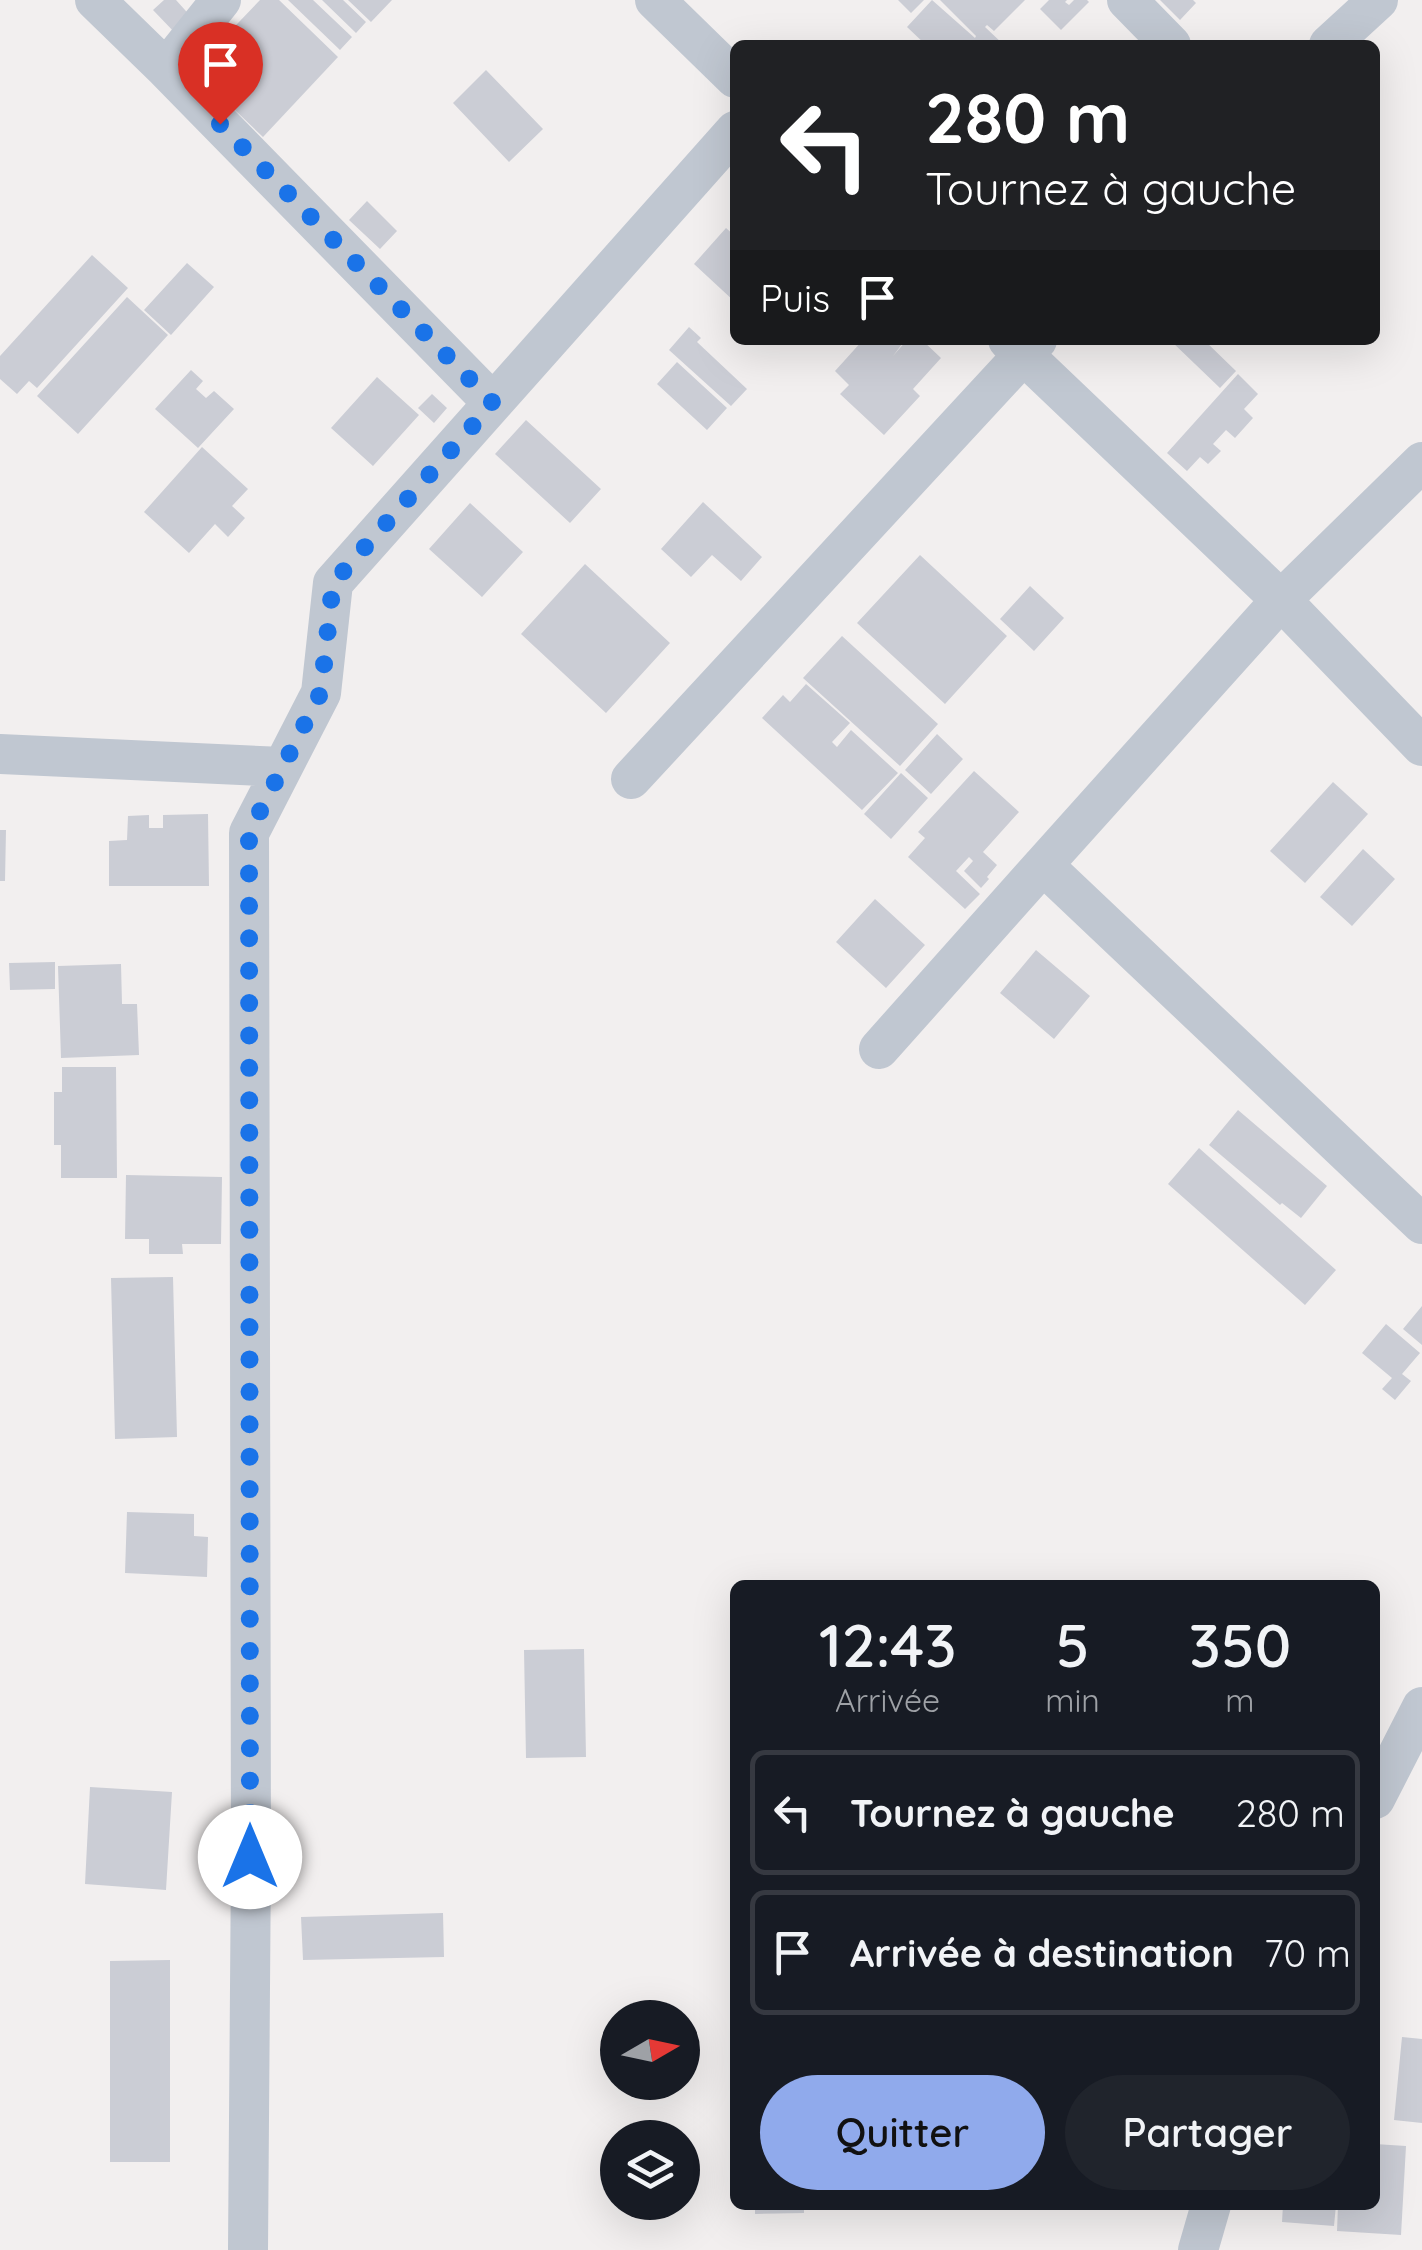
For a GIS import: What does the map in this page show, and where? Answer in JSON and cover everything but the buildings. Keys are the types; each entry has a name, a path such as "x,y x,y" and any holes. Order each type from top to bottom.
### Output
{"street":[{"path":"95,0 493,403"},
{"path":"166,69 221,0"},
{"path":"655,0 730,73"},
{"path":"1126,0 1166,40"},
{"path":"1334,40 1378,0"},
{"path":"248,2250 249,833 321,692 333,583 730,138"},
{"path":"632,778 1022,345 1281,600 1422,746"},
{"path":"879,1049 1281,600 1422,462"},
{"path":"0,754 283,767"},
{"path":"1043,865 1422,1224"},
{"path":"1380,1789 1422,1708"},
{"path":"1198,2250 1210,2210"}],"route":[{"path":"220,124 493,403 333,583 321,692 249,833 250,1857"}]}
